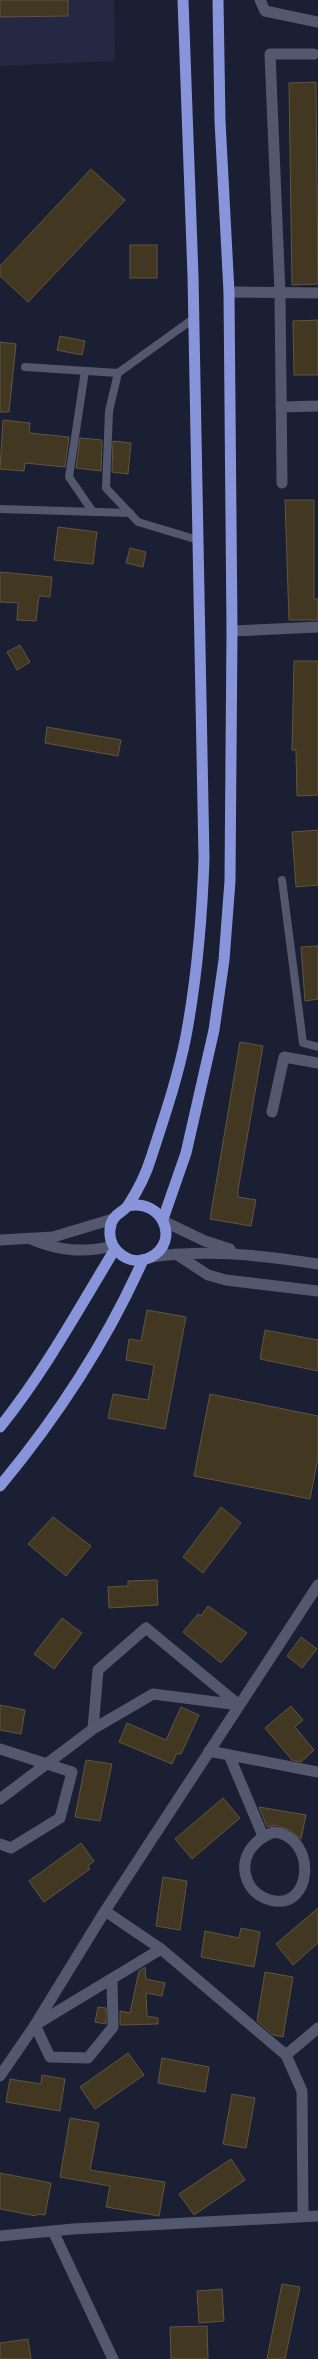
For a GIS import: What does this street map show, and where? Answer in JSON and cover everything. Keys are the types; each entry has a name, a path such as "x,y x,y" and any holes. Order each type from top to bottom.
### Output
{"highway":[{"path":"128,1206 147,1170 169,1102 186,1038 202,923 204,859 198,540 183,0"},
{"path":"0,1486 32,1447 102,1344 147,1259 162,1246 165,1238 163,1220 186,1153 214,1030 224,960 230,881 232,631 229,292 220,121 218,0"},
{"path":"147,1259 132,1260 122,1256 114,1247 110,1237 113,1219 119,1211 128,1206 144,1205 158,1213 163,1220"},
{"path":"0,1427 27,1394 70,1327 114,1247"}],"street":[{"path":"260,0 265,11 318,22"},
{"path":"282,483 280,293 270,54 314,54"},
{"path":"229,292 318,293"},
{"path":"281,407 318,406"},
{"path":"232,631 318,627"},
{"path":"272,1112 284,1057 318,1063"},
{"path":"0,1240 32,1240 73,1232 113,1219"},
{"path":"163,1220 205,1241 250,1254"},
{"path":"32,1240 52,1247 72,1251 114,1247"},
{"path":"147,1259 176,1254 225,1252 250,1254 318,1264"},
{"path":"176,1254 208,1275 226,1280 318,1291"},
{"path":"0,2076 35,2025 105,1911 318,1585"},
{"path":"93,1729 98,1670 146,1628 239,1705"},
{"path":"0,1799 93,1729 153,1694 239,1705"},
{"path":"0,1749 72,1772 60,1818 11,1848 0,1844"},
{"path":"209,1751 318,1772"},
{"path":"229,1755 263,1836"},
{"path":"274,1832 290,1833 300,1839 311,1853 315,1862 305,1890 296,1897 276,1902 265,1898 254,1891 245,1873 247,1854 253,1843 263,1836 274,1832"},
{"path":"105,1911 161,1949 286,2055 302,2091 303,2216"},
{"path":"35,2025 161,1949"},
{"path":"35,2025 50,2057 88,2058 113,2027 112,1979"},
{"path":"286,2055 318,2028"},
{"path":"0,2236 53,2231 318,2216"},
{"path":"53,2231 113,2359"}],"lane":[{"path":"25,367 118,373 193,319"},
{"path":"85,371 69,477 93,512"},
{"path":"118,373 109,411 106,488 138,522 198,540"},
{"path":"0,509 130,513"},
{"path":"282,880 303,1043 318,1047"}],"shaded area":[{"path":"0,0 114,0 115,61 0,66"}],"building":[{"path":"0,0 68,0 68,16 0,17"},
{"path":"316,82 318,284 292,285 289,83"},
{"path":"91,169 125,200 28,302 0,276 0,266"},
{"path":"130,245 157,245 157,278 130,278"},
{"path":"318,320 318,375 294,375 293,321"},
{"path":"60,336 85,341 82,355 57,350"},
{"path":"0,342 16,344 9,412 0,412"},
{"path":"3,420 30,423 29,433 69,437 65,467 25,463 24,471 0,469"},
{"path":"80,438 102,440 101,471 76,468"},
{"path":"113,441 131,443 128,474 112,472"},
{"path":"285,500 314,500 314,599 318,599 318,620 289,620"},
{"path":"58,527 97,532 93,564 54,560"},
{"path":"130,548 146,552 143,567 126,563"},
{"path":"0,572 52,577 50,597 39,596 36,621 17,620 18,603 0,602"},
{"path":"20,645 30,662 17,670 7,652"},
{"path":"294,661 318,661 318,795 297,796 296,750 292,750"},
{"path":"47,727 121,740 118,756 45,743"},
{"path":"318,830 318,885 296,887 292,832"},
{"path":"318,946 318,999 305,1001 301,947"},
{"path":"240,1042 263,1046 238,1190 238,1197 256,1200 251,1226 210,1219"},
{"path":"147,1310 186,1317 165,1429 108,1418 113,1394 148,1400 154,1365 126,1360 129,1339 141,1341"},
{"path":"265,1330 318,1340 318,1371 260,1359"},
{"path":"210,1394 318,1416 318,1458 310,1499 194,1476"},
{"path":"221,1507 241,1523 203,1573 183,1557"},
{"path":"53,1517 91,1546 66,1576 28,1544"},
{"path":"157,1580 158,1605 109,1608 108,1587 128,1586 128,1581"},
{"path":"208,1606 247,1633 221,1663 183,1632 198,1614 201,1616"},
{"path":"62,1618 82,1633 54,1669 34,1654"},
{"path":"301,1637 317,1649 302,1668 287,1656"},
{"path":"0,1705 25,1710 21,1734 0,1730"},
{"path":"291,1706 303,1720 295,1727 314,1750 301,1762 292,1760 265,1728"},
{"path":"181,1707 199,1715 181,1754 177,1753 172,1764 119,1742 127,1723 166,1740"},
{"path":"86,1760 112,1764 100,1821 75,1817"},
{"path":"223,1798 240,1818 192,1859 175,1839"},
{"path":"259,1807 306,1815 301,1839 290,1830 276,1825 267,1827"},
{"path":"81,1843 94,1861 88,1866 90,1869 44,1902 29,1881"},
{"path":"163,1877 187,1881 180,1930 156,1926"},
{"path":"318,1908 318,1943 293,1965 276,1944"},
{"path":"241,1928 260,1932 254,1967 201,1957 205,1931 239,1938"},
{"path":"145,1967 146,1979 165,1983 162,1996 146,1993 147,2016 158,2018 158,2024 120,2025 120,2011 130,2013 139,1971"},
{"path":"265,1972 293,1977 283,2037 273,2035 257,2021"},
{"path":"98,2007 106,2008 106,2024 95,2022"},
{"path":"128,2053 144,2075 95,2109 80,2087"},
{"path":"162,2058 209,2067 205,2092 158,2083"},
{"path":"42,2075 65,2079 60,2111 6,2102 10,2079 41,2084"},
{"path":"232,2094 255,2098 246,2148 223,2144"},
{"path":"70,2118 99,2123 90,2170 165,2182 159,2216 106,2207 110,2186 60,2177"},
{"path":"231,2159 245,2180 194,2215 179,2194"},
{"path":"0,2173 51,2183 45,2215 37,2214 36,2216 0,2209"},
{"path":"282,2284 300,2287 285,2359 267,2359"},
{"path":"222,2289 224,2321 199,2323 197,2291"},
{"path":"207,2326 208,2359 171,2359 170,2327"},
{"path":"28,2339 31,2359 0,2359 0,2343"}]}
